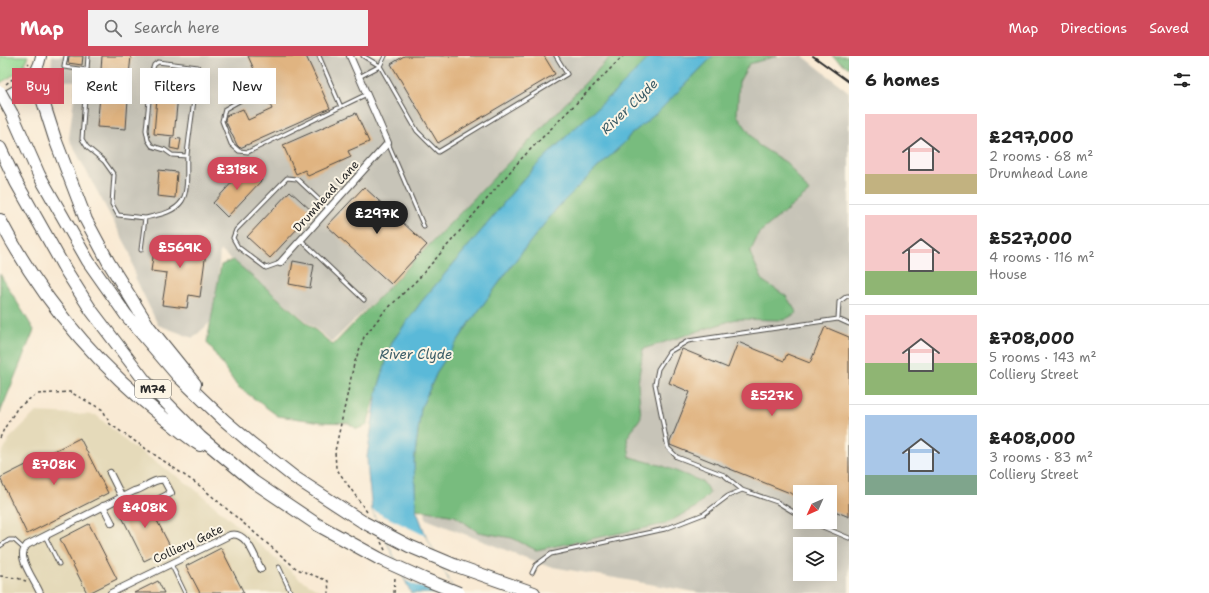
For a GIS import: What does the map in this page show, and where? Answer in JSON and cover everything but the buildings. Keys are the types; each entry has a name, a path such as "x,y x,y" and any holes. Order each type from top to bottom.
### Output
{"highway":[{"name":"M74","path":"2,88 38,175 88,260 126,315 178,376 224,420 294,477 409,546 454,565 534,593"},
{"name":"M74","path":"44,104 71,183 86,220 109,263 149,326 224,420"},
{"name":"M74","path":"0,148 16,182 64,269 91,310 140,375 200,437 254,482"},
{"name":"M74","path":"0,220 29,271 54,306 93,352 141,399 191,439 318,525 383,556 424,579 459,593"}],"main road":[{"path":"37,57 39,65 38,68"},
{"path":"0,99 12,93"}],"street":[{"path":"350,56 388,143"},
{"name":"Drumhead Lane","path":"280,263 388,143"},
{"path":"110,473 122,497"},
{"path":"40,593 22,554 27,545 159,479 164,480 171,493 152,503"},
{"path":"103,506 112,523"},
{"name":"Colliery Gate","path":"113,592 234,534 244,538 260,569"}],"lane":[{"path":"66,56 64,67 72,68"},
{"path":"87,68 88,56"},
{"path":"158,56 158,62 154,65 152,71 146,130 148,140 152,146 165,150 172,155 187,156"},
{"path":"318,56 341,107"},
{"path":"363,56 380,66 417,131 438,152 567,74 556,56"},
{"path":"359,77 380,66 385,56"},
{"path":"85,104 82,140 87,147 104,161 114,175 112,204 118,215 144,218 170,212 183,200 186,192 187,156 198,67 158,62"},
{"path":"235,104 226,109 222,121 231,144 239,151 248,152 367,94"},
{"path":"388,143 424,227"},
{"path":"280,263 266,268 238,247 233,238 236,230 287,178 296,179 329,209"},
{"path":"141,250 144,218"},
{"path":"301,240 364,300"},
{"path":"838,319 839,302 849,296"},
{"path":"793,512 777,502 742,490 724,475 677,457 668,448 655,384 658,369 669,352 688,341 838,319 849,324"},
{"path":"532,573 536,565 551,554 665,529 704,514 728,496 742,490"},
{"path":"828,529 849,538"},
{"path":"45,535 60,564"},
{"path":"0,546 9,540 14,540 24,549"},
{"path":"171,564 185,593"},
{"path":"279,567 291,593"}],"path":[{"path":"366,519 358,499 336,468 335,451 354,364 364,337 383,313 429,266 520,160 623,56"},
{"path":"2,88 24,71 37,57"},
{"path":"380,538 383,556"},
{"path":"394,593 396,574"},
{"path":"0,576 17,578 25,581 34,580"}],"shaded area":[{"path":"52,56 611,56 437,240 332,342 220,250 215,318 193,338 158,325 135,277 130,252 69,139 73,104 132,104 132,68 72,68 72,81 64,81 64,68 52,68"},
{"path":"720,56 803,56 849,92 849,593 701,593 547,566 426,519 420,464"},
{"path":"36,412 96,415 128,443 191,486 300,579 324,593 0,593 0,457 9,439"}],"green space":[{"path":"0,56 28,56 22,68 12,68 12,76 0,83"},
{"path":"611,56 651,56 535,167 422,301 392,342 367,425 357,429 348,423 322,422 278,416 237,386 207,342 221,265 233,260 333,345"},
{"path":"713,56 777,56 749,64 739,82 737,115 758,145 787,163 809,192 759,233 750,253 763,281 786,296 797,313 784,320 736,319 643,349 638,384 641,417 627,438 630,457 663,466 703,482 710,493 696,507 665,524 536,550 512,538 478,532 455,516 416,509 414,462 421,408 438,370 471,321 521,253 558,207 625,142 629,136 658,112"},
{"path":"832,56 849,56 849,68"},
{"path":"0,274 34,330 0,413"}],"water":[{"name":"River Clyde","path":"651,56 713,56 658,112 629,136 625,142 558,207 521,253 471,321 438,370 421,408 414,462 416,509 426,536 455,593 411,593 372,510 368,474 367,457 377,392 392,342 422,301 535,167"}],"pier":[{"path":"372,510 426,536 455,593 435,593 406,581"}],"railway":[{"path":"813,56 849,82"}]}
